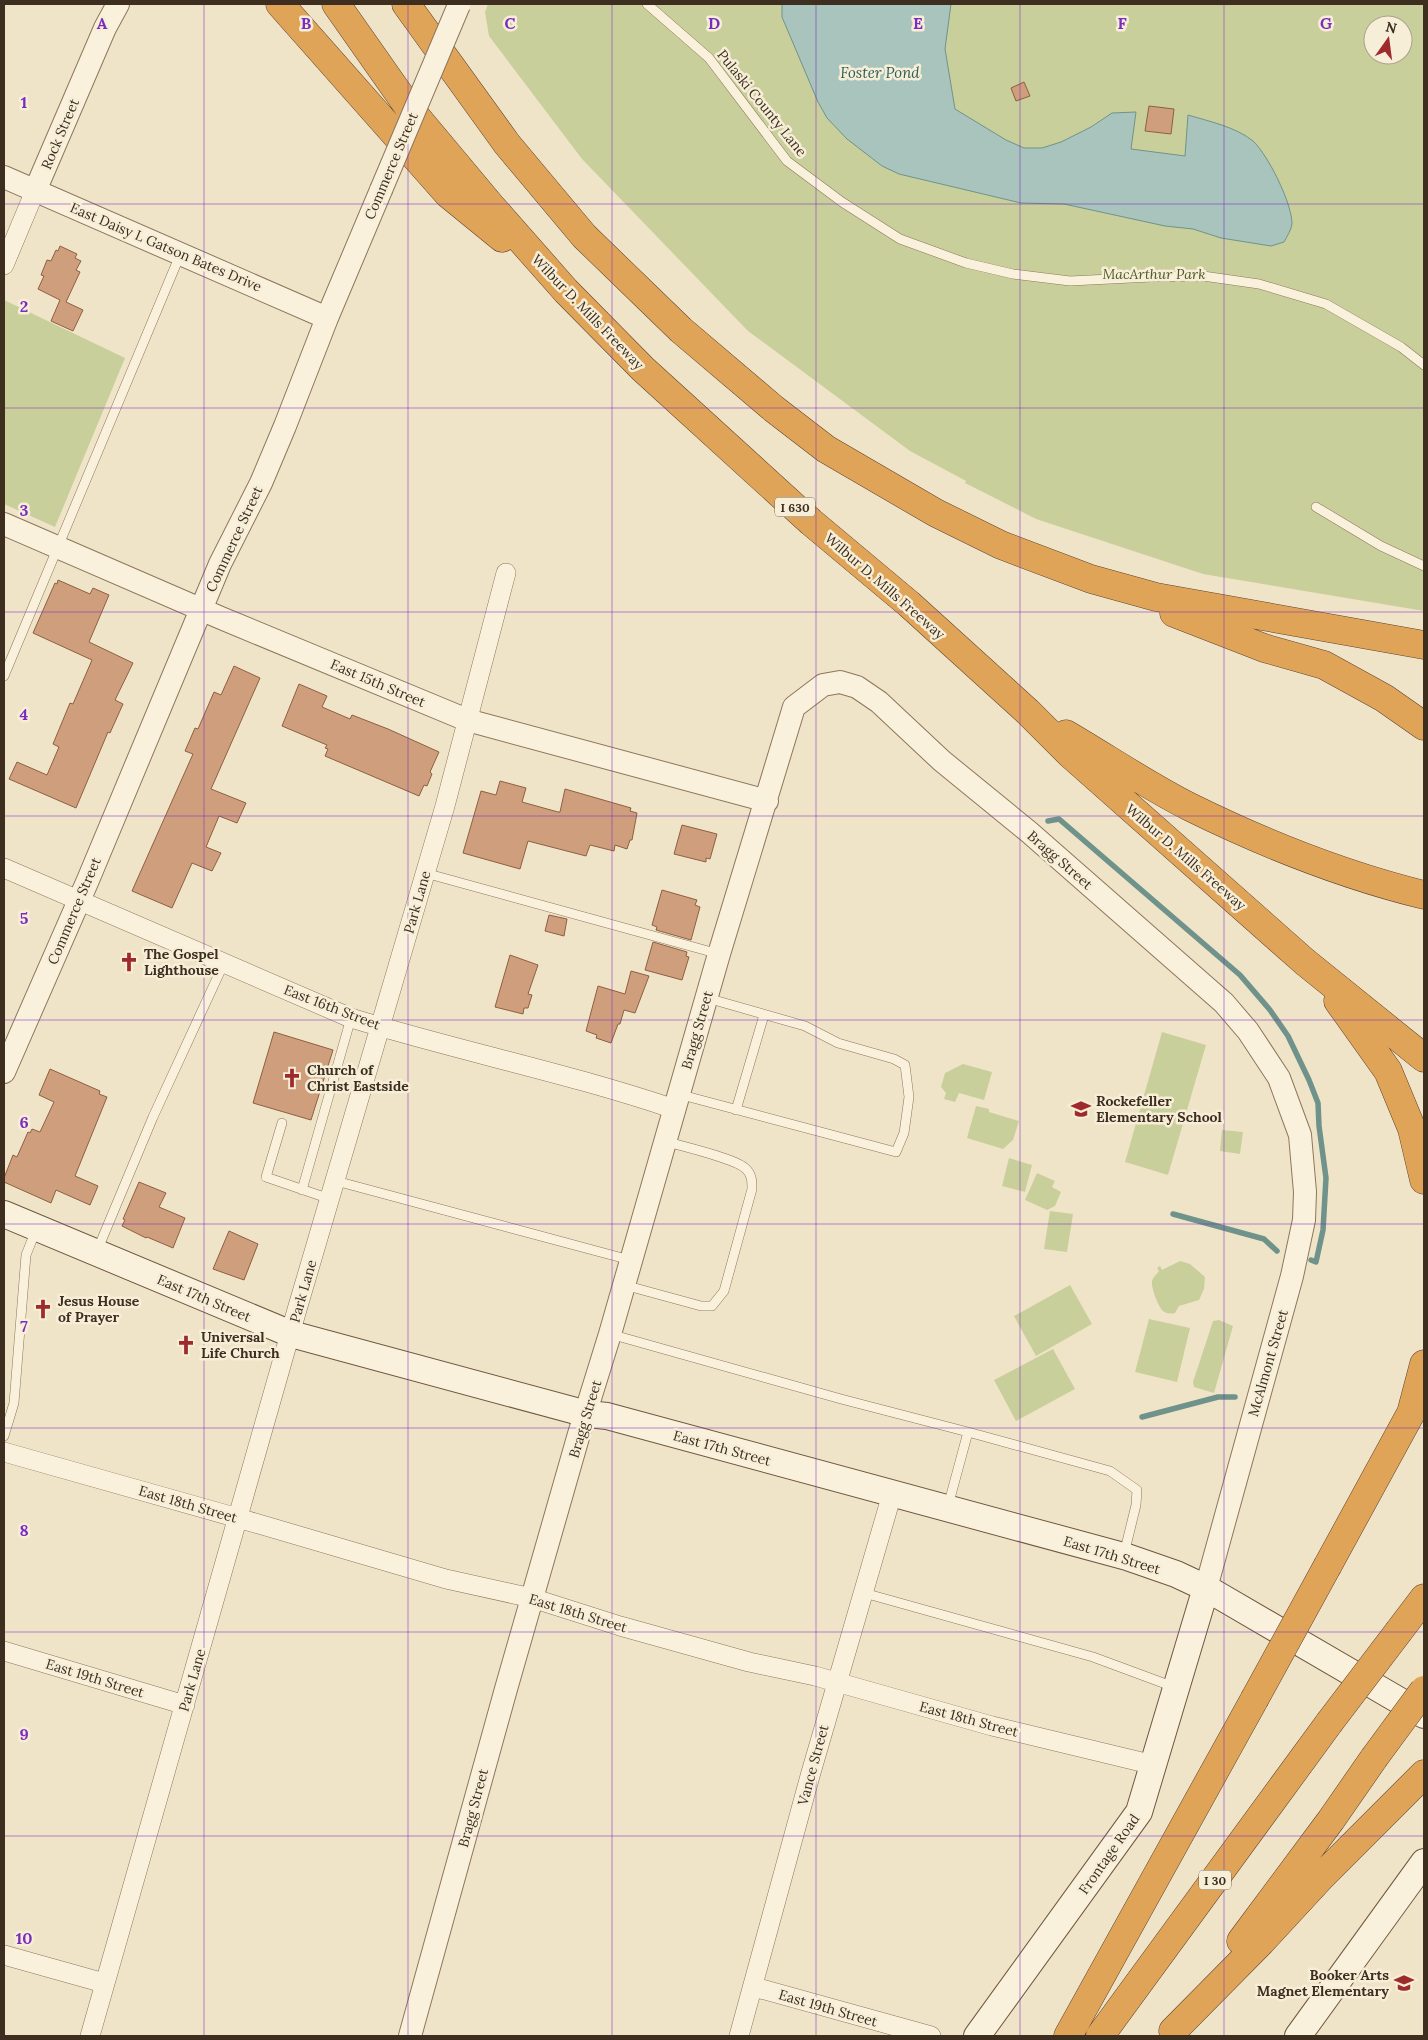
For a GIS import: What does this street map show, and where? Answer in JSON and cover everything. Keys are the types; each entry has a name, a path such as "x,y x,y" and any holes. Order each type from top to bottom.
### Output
{"highway":[{"path":"280,4 448,194 566,291"},
{"name":"Wilbur D. Mills Freeway","path":"336,4 409,108 491,206 566,291 643,369 811,522 909,604 1028,712 1071,755 1305,962"},
{"path":"406,4 507,144 567,217 654,305 747,388 826,449 936,514 1001,545 1264,648 1324,666 1384,698 1424,726"},
{"path":"414,4 426,32"},
{"path":"1091,579 1156,598 1424,645"},
{"path":"1028,712 1189,806 1244,832 1321,865 1424,894"},
{"path":"1305,962 1424,1058"},
{"path":"1305,962 1348,1013 1388,1071 1412,1129 1424,1180"},
{"path":"1068,2036 1411,1413 1424,1364"},
{"name":"I 30","path":"1100,2036 1424,1598"},
{"path":"1171,2034 1284,1884 1424,1690"},
{"path":"1171,2034 1261,1942 1322,1876 1418,1781"}],"main road":[{"name":"East 17th Street","path":"4,1214 291,1334 586,1414 607,1416 947,1508 1123,1556 1176,1574 1206,1588 1424,1715"},
{"name":"Frontage Road","path":"977,2036 1139,1812 1206,1588"},
{"path":"1298,2036 1424,1862"}],"street":[{"name":"Rock Street","path":"4,265 105,28 118,4"},
{"name":"Commerce Street","path":"4,1072 79,900 220,564 268,466 327,318 460,5"},
{"name":"East Daisy L Gatson Bates Drive","path":"4,177 327,318"},
{"name":"East 15th Street","path":"4,524 467,720 767,801"},
{"name":"Park Lane","path":"90,2036 425,873 490,639 506,574"},
{"name":"Bragg Street","path":"410,2036 532,1598 610,1334 664,1141 794,707 823,685 840,682 857,687 879,702 942,760 1028,832 1224,1003 1248,1031 1275,1071 1300,1135"},
{"name":"East 16th Street","path":"4,868 351,1018 606,1088 676,1101"},
{"name":"McAlmont Street","path":"1206,1588 1292,1276 1304,1220 1305,1202 1300,1135"},
{"name":"East 18th Street","path":"4,1452 446,1579 532,1598 620,1626 749,1662 839,1682 992,1726 1154,1765"},
{"name":"Vance Street","path":"739,2036 754,1987 830,1704 839,1682 892,1494"},
{"name":"East 19th Street","path":"4,1651 185,1705"},
{"path":"4,1955 104,1983"},
{"name":"East 19th Street","path":"754,1987 931,2036"}],"lane":[{"name":"Pulaski County Lane","path":"647,4 709,58 787,161 842,202 900,239 966,263 1013,274 1070,281 1204,276 1259,284 1326,304 1401,347 1424,365"},
{"path":"4,676 181,253"},
{"path":"1316,507 1381,546 1424,566"},
{"path":"425,873 719,954"},
{"path":"96,1253 153,1117 224,963"},
{"path":"676,1101 736,1110 896,1152 904,1132 909,1097 904,1065 894,1059 838,1043 805,1026 706,998"},
{"path":"736,1110 764,1015"},
{"path":"302,1190 351,1018"},
{"path":"282,1123 266,1178 330,1199"},
{"path":"624,1285 701,1306 712,1306 724,1291 752,1189 752,1178 746,1169 734,1162 664,1141"},
{"path":"336,1181 631,1260"},
{"path":"4,1436 14,1403 26,1255 37,1228"},
{"path":"610,1334 841,1400 968,1432 1110,1472 1137,1490 1136,1505 1123,1556"},
{"path":"947,1508 968,1432"},
{"path":"864,1593 1093,1657 1176,1687"}],"green space":[{"name":"MacArthur Park","path":"488,4 1424,4 1424,611 1203,574 1036,519 965,483 966,481 910,451 748,331 582,159 489,36 485,12"},
{"path":"4,300 125,358 55,527 4,504"},
{"path":"1162,1032 1206,1045 1168,1175 1125,1162"},
{"path":"963,1064 992,1072 984,1100 959,1093 955,1102 944,1099 946,1093 941,1087 945,1073"},
{"path":"976,1106 1019,1121 1013,1140 1003,1149 967,1138"},
{"path":"1222,1130 1243,1132 1240,1154 1220,1151"},
{"path":"1009,1158 1032,1165 1025,1192 1002,1186"},
{"path":"1037,1173 1055,1181 1052,1187 1061,1192 1055,1206 1047,1210 1025,1200"},
{"path":"1050,1211 1073,1214 1067,1252 1044,1249"},
{"path":"1180,1261 1190,1264 1205,1277 1204,1289 1199,1300 1179,1306 1175,1313 1170,1314 1161,1309 1152,1281 1159,1271 1157,1268 1160,1266 1162,1270"},
{"path":"1070,1285 1092,1324 1036,1356 1014,1316"},
{"path":"1149,1319 1190,1328 1177,1382 1135,1372"},
{"path":"1219,1320 1233,1326 1214,1393 1194,1387 1193,1382 1213,1321"},
{"path":"1053,1349 1075,1389 1016,1421 994,1380"}],"water":[{"name":"Foster Pond","path":"782,4 951,4 945,49 955,109 1006,140 1024,148 1042,148 1061,142 1091,127 1112,113 1136,112 1131,149 1185,156 1188,115 1238,132 1253,141 1272,168 1288,204 1292,224 1290,231 1284,242 1271,246 1221,238 1193,229 1165,226 1064,204 1021,203 899,174 882,166 847,139 827,118 818,102 782,17"}],"building":[{"path":"1024,82 1030,96 1016,101 1011,88"},
{"path":"1149,106 1174,109 1171,134 1145,131"},
{"path":"60,246 77,254 75,258 81,261 76,270 80,272 66,302 83,310 73,331 51,321 60,300 38,289 44,276 41,275 47,260 51,261"},
{"path":"58,580 90,594 93,588 109,595 89,642 133,663 115,700 123,704 110,733 108,732 76,808 9,779 17,762 47,775 59,747 53,744 70,703 73,704 92,660 33,633"},
{"path":"234,666 260,678 211,789 246,803 237,823 219,816 206,847 221,853 212,871 192,863 172,908 132,891 193,754 185,751 195,728 198,729 214,692 221,695"},
{"path":"299,684 327,696 322,707 350,719 352,715 439,752 430,772 432,774 427,786 424,785 419,796 325,756 328,749 325,748 327,745 282,726"},
{"path":"500,781 526,788 522,802 558,812 560,812 565,789 631,808 630,811 637,813 632,840 630,840 627,849 615,845 614,851 590,845 586,856 528,841 520,869 463,853 481,791 496,795"},
{"path":"682,825 717,834 710,859 706,858 706,862 674,854"},
{"path":"662,890 697,900 695,905 700,907 691,940 656,930 657,927 652,925"},
{"path":"549,915 567,919 564,936 545,931"},
{"path":"653,942 687,952 686,956 689,957 682,980 645,970"},
{"path":"510,955 538,965 528,994 532,995 528,1008 524,1008 523,1014 495,1007"},
{"path":"631,971 649,976 635,1013 624,1010 611,1043 596,1038 597,1035 586,1031 598,986 625,994"},
{"name":"Church of Christ Eastside","path":"274,1032 333,1050 311,1120 253,1103"},
{"path":"50,1069 100,1091 99,1094 107,1097 75,1176 98,1186 90,1205 56,1190 51,1203 4,1182 13,1155 17,1157 28,1132 30,1133 32,1129 40,1132 54,1102 39,1095"},
{"path":"139,1182 166,1193 159,1207 185,1218 173,1248 146,1238 122,1226 125,1220 123,1219"},
{"path":"229,1231 258,1244 244,1280 213,1269"}],"waterway":[{"path":"1048,821 1059,819 1240,975 1270,1010 1288,1036 1318,1103 1326,1178 1323,1230 1316,1262 1311,1260"},
{"path":"1173,1214 1264,1239 1277,1251"},
{"path":"1142,1417 1218,1397 1235,1397"}],"place":[{"name":"The Gospel Lighthouse","path":"129,962"},
{"name":"Church of Christ Eastside","path":"292,1078"},
{"name":"Rockefeller Elementary School","path":"1081,1109"},
{"name":"Jesus House of Prayer","path":"43,1309"},
{"name":"Universal Life Church","path":"186,1345"},
{"name":"Booker Arts Magnet Elementary","path":"1404,1983"}]}
